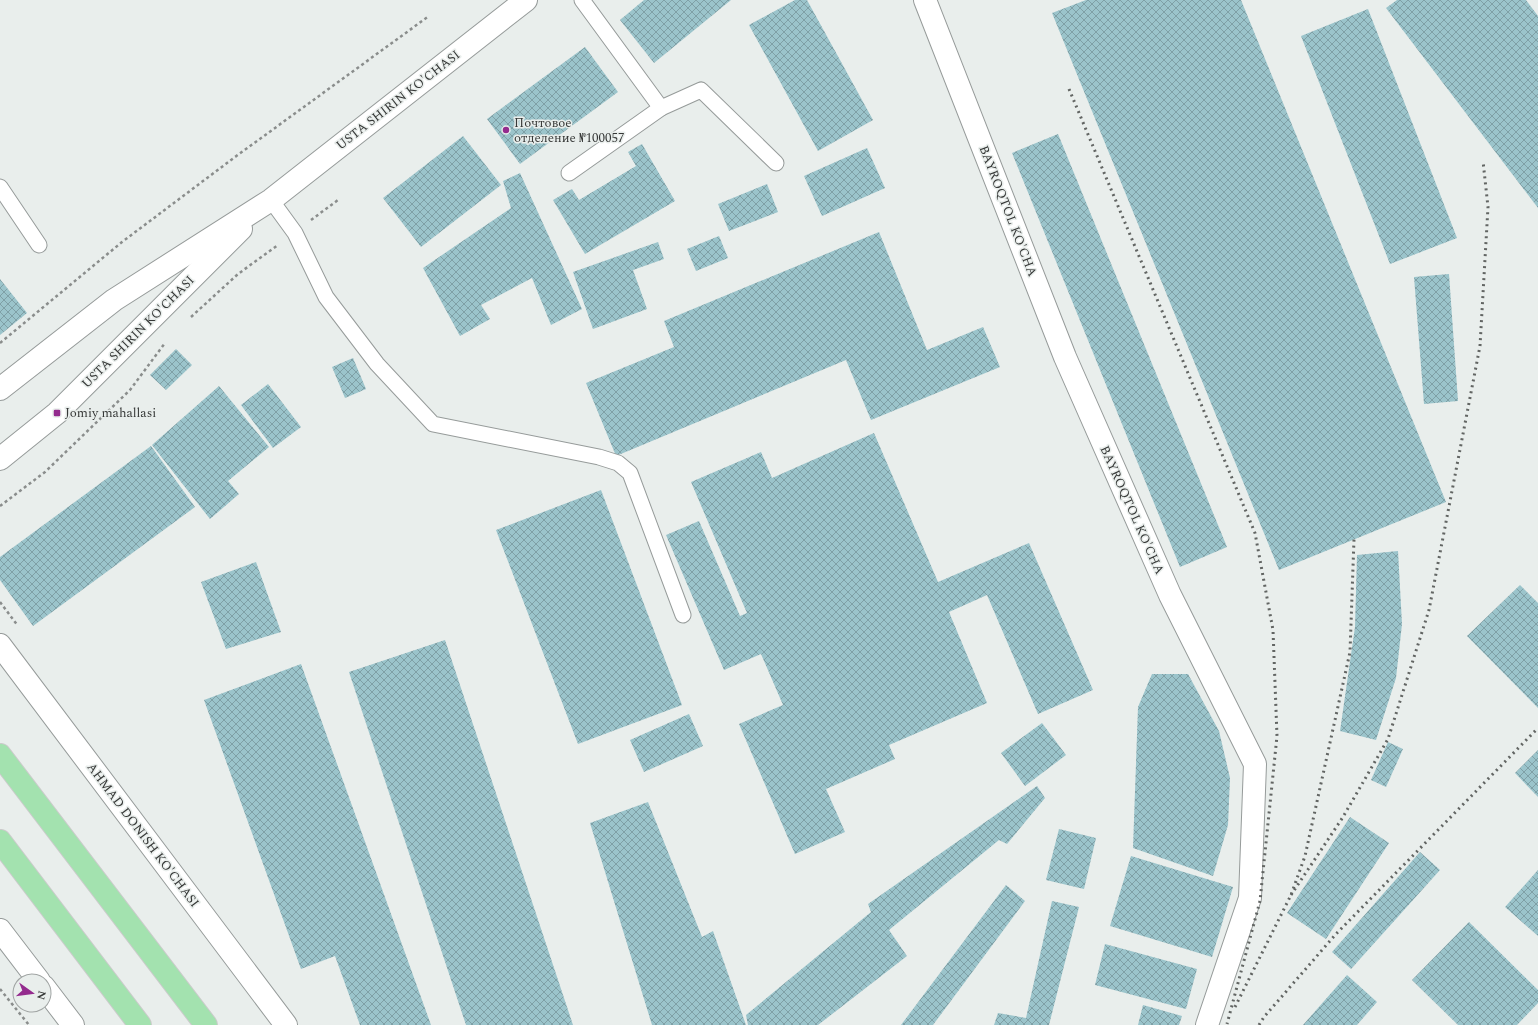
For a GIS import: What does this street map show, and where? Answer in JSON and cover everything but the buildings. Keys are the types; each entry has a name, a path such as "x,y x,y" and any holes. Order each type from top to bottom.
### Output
{"main road":[{"path":"0,755 206,1025"},
{"path":"0,841 140,1025"}],"street":[{"name":"USTA SHIRIN KO'CHASI","path":"0,389 114,300 271,200 526,0"},
{"name":"BAYROQTOL KO'CHA","path":"925,0 1065,357 1170,595 1255,764 1250,898 1207,1025"},
{"name":"USTA SHIRIN KO'CHASI","path":"0,459 57,413 271,200"},
{"name":"AHMAD DONISH KO'CHASI","path":"0,645 286,1025"},
{"path":"0,930 33,973"},
{"path":"52,997 73,1025"}],"lane":[{"path":"582,0 661,108"},
{"path":"569,173 661,108 701,90 776,163"},
{"path":"0,187 39,245"},
{"path":"271,200 295,232 326,298 377,364 433,424 599,458 618,463 630,473 683,615"}],"path":[{"path":"0,343 122,242 235,157 429,16"},
{"path":"186,322 238,274 338,200"},
{"path":"0,506 45,472 130,390 170,338"},
{"path":"0,989 29,1025"}],"railway":[{"path":"1069,89 1255,533 1273,630 1277,736 1260,901 1227,1024"},
{"path":"1291,895 1343,817 1388,739 1429,610 1480,346 1488,207 1483,161"},
{"path":"1235,1007 1291,895 1305,856 1350,652 1354,539"},
{"path":"1259,1025 1264,1017 1336,934 1538,728"}],"place":[{"name":"Почтовое отделение №100057","path":"506,130"},
{"name":"Jomiy mahallasi","path":"57,413"}]}
